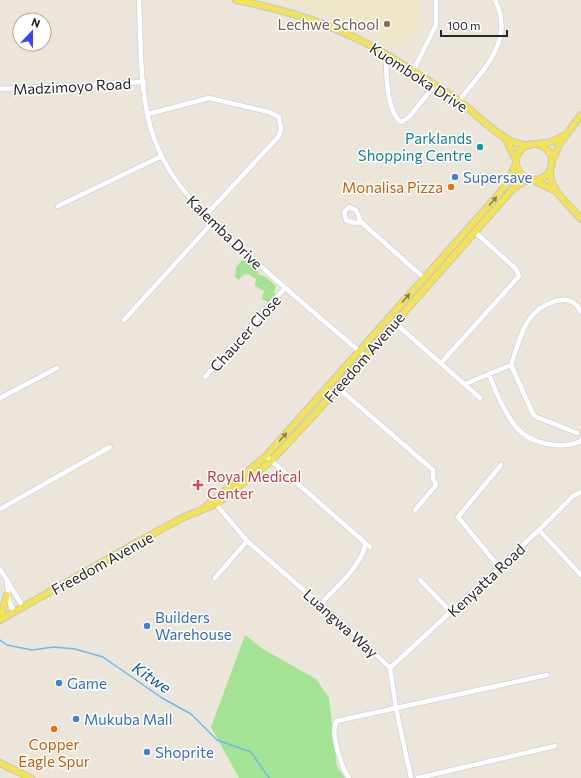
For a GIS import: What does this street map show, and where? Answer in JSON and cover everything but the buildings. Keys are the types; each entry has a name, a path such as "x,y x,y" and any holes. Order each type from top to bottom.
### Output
{"main road":[{"name":"Kuomboka Drive","path":"236,0 303,18 358,39 386,54 459,101 504,137"},
{"path":"581,115 565,135 552,161 550,170 551,182 581,219"},
{"path":"504,137 518,145 533,145 551,142 565,135"},
{"path":"504,137 520,172 560,194"},
{"path":"516,162 521,150 533,145 548,152 552,161"},
{"name":"Freedom Avenue","path":"214,502 266,456 460,238 506,186 516,162"},
{"path":"531,179 543,177 550,170"},
{"name":"Freedom Avenue","path":"0,620 143,539 204,508 244,484 271,461 511,191 518,185 531,179"},
{"path":"447,263 460,238"},
{"path":"0,620 8,595"},
{"path":"0,763 31,778"}],"street":[{"name":"Kalemba Drive","path":"139,0 144,82 148,114 155,141 180,186 212,223 365,356"},
{"path":"413,71 436,25 436,0"},
{"path":"459,101 499,45 502,25 495,0"},
{"path":"386,54 389,98 396,118 402,122 410,116 435,85"},
{"name":"Madzimoyo Road","path":"0,89 144,82"},
{"path":"148,114 215,98 275,114 281,122 279,136 205,216"},
{"path":"58,206 162,156"},
{"path":"361,222 424,278"},
{"path":"124,320 212,223"},
{"path":"441,363 519,276 516,269 475,232"},
{"name":"Chaucer Close","path":"206,378 285,288"},
{"path":"465,384 511,365 528,321 537,309 557,300 565,299 576,305 581,312"},
{"path":"394,322 480,398"},
{"path":"511,365 534,416 577,433"},
{"path":"0,398 57,368"},
{"path":"489,375 516,427 531,438 546,444 561,445 581,441"},
{"path":"337,387 433,470 433,478 436,485 415,510"},
{"path":"0,509 110,447"},
{"path":"266,456 370,547"},
{"path":"499,567 458,517 501,466"},
{"name":"Kenyatta Road","path":"390,668 539,530 573,496 581,492"},
{"name":"Luangwa Way","path":"214,502 247,541 390,668 396,708 411,778"},
{"path":"539,530 581,575"},
{"path":"215,578 247,541"},
{"path":"320,605 360,559 364,552 365,542"},
{"path":"0,569 23,607"},
{"path":"420,580 451,612"},
{"path":"7,581 8,595 14,612"},
{"path":"349,778 340,760 335,722 547,675"},
{"path":"418,778 555,746"}],"shaded area":[{"name":"Lechwe School","path":"279,0 419,0 421,26 399,50 350,23"}],"green space":[{"path":"243,259 258,271 258,274 266,277 276,286 274,293 277,294 269,303 262,299 264,291 255,286 256,279 248,274 243,275 239,280 235,277 236,267"},
{"path":"245,635 263,649 316,679 329,698 337,767 345,778 239,778 211,727"}],"waterway":[{"name":"Kitwe","path":"0,640 7,645 32,650 54,647 75,649 103,657 162,698 191,714 217,740 251,752 269,778"}],"place":[{"name":"Lechwe School","path":"387,24"},
{"name":"Parklands Shopping Centre","path":"480,147"},
{"name":"Supersave","path":"455,177"},
{"name":"Monalisa Pizza","path":"451,187"},
{"name":"Royal Medical Center","path":"198,485"},
{"name":"Builders Warehouse","path":"147,626"},
{"name":"Game","path":"59,683"},
{"name":"Mukuba Mall","path":"76,719"},
{"name":"Copper Eagle Spur","path":"54,729"},
{"name":"Shoprite","path":"147,752"}]}
